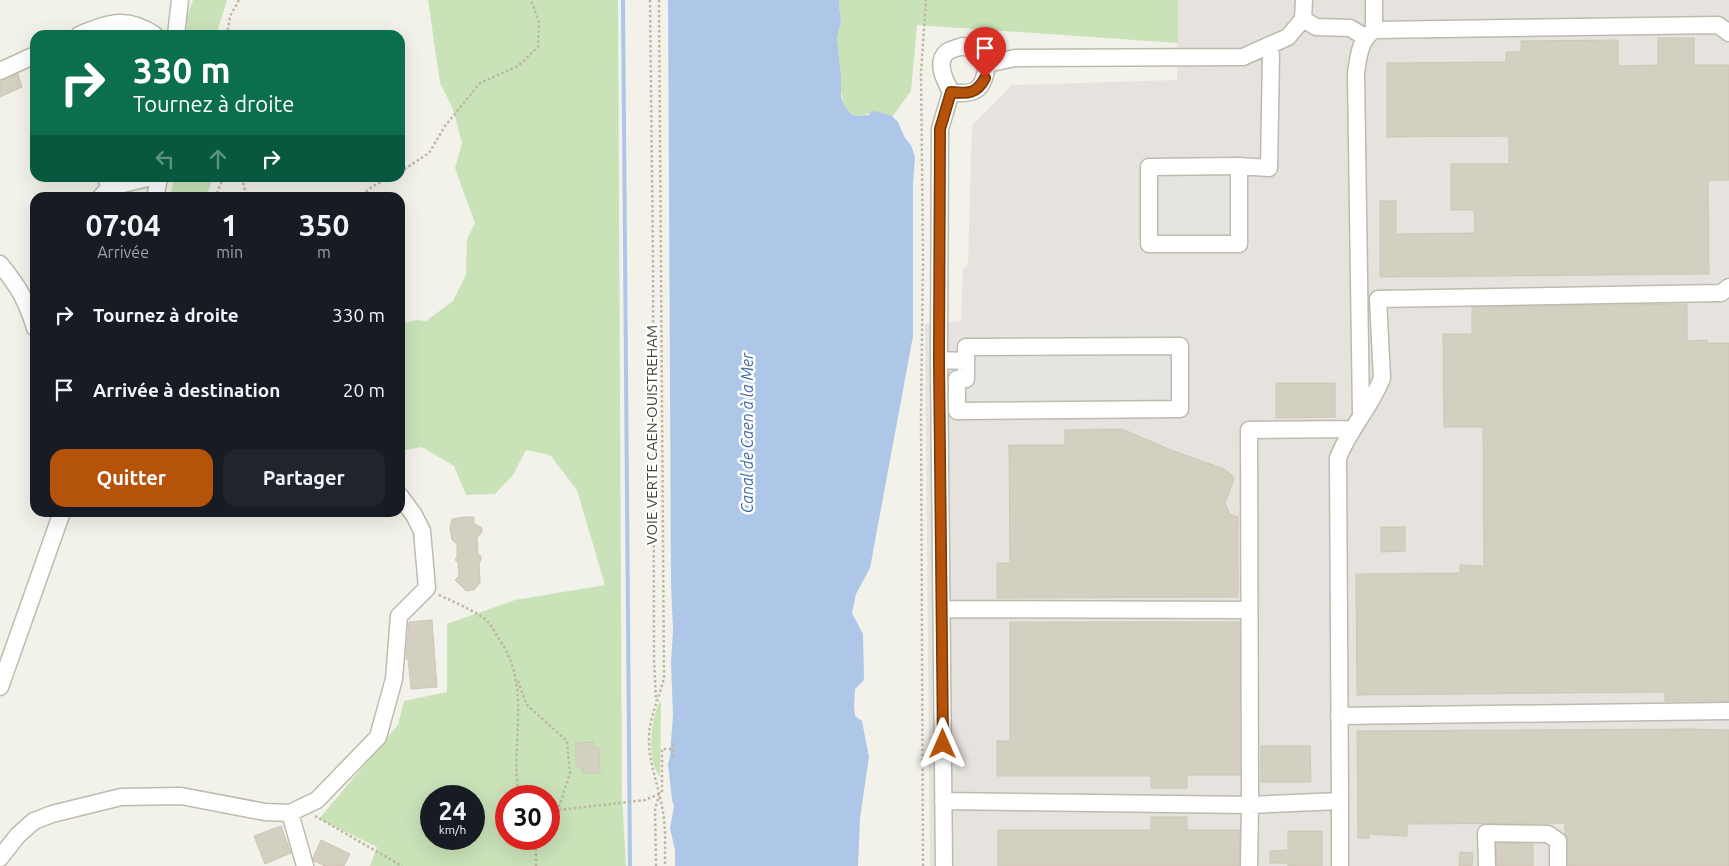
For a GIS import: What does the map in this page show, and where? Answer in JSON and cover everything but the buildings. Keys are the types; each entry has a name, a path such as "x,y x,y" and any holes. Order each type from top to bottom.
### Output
{"street":[{"path":"177,30 180,0"},
{"path":"987,64 1015,58 1243,57 1288,37 1303,20 1304,0"},
{"path":"1356,422 1356,73 1369,33 1374,0"},
{"path":"1303,20 1316,26 1350,28 1369,33 1718,25 1729,33"},
{"path":"90,30 103,24 123,22 143,26 148,30"},
{"path":"944,866 939,360 940,129 951,92 943,77 942,60 947,52 962,46 976,50 987,64 985,78 981,87 966,94 951,92"},
{"path":"1239,166 1239,244 1149,244 1149,167 1239,166 1269,168 1269,47"},
{"path":"0,71 30,57"},
{"path":"105,187 129,182"},
{"path":"0,264 16,283 30,311"},
{"path":"1340,866 1338,458 1356,422 1378,388 1382,378 1378,299 1721,293 1729,287"},
{"path":"1180,346 1180,409 958,410 957,379 966,379 966,361 966,347 1180,346"},
{"path":"939,360 966,361"},
{"path":"1250,866 1249,430 1356,422"},
{"path":"0,858 18,834 34,821 52,814 121,797 180,796 265,812 295,810 317,800 378,737 394,679 398,616 427,588 422,531 405,503"},
{"path":"0,687 60,517"},
{"path":"942,609 1249,610"},
{"path":"1340,716 1729,711"},
{"path":"943,801 1250,805 1340,801"},
{"path":"295,810 305,866"},
{"path":"1487,866 1486,833 1548,834 1558,841 1558,866"}],"path":[{"path":"228,30 230,16 239,0"},
{"path":"405,169 429,153 445,126 480,83 518,66 538,47 539,22 531,0"},
{"path":"650,0 654,659 656,702"},
{"name":"VOIE VERTE CAEN-OUISTREHAM","path":"659,0 664,677 650,725 649,748 652,770 665,822 665,866"},
{"path":"923,866 921,414 923,260 921,72 926,0"},
{"path":"366,192 382,182"},
{"path":"427,588 486,620 503,644 527,706 567,741 570,773 560,804"},
{"path":"517,678 519,715 516,765 519,785"},
{"path":"673,741 673,756"},
{"path":"656,866 655,809 659,794 662,791 662,749 673,749"},
{"path":"560,810 645,800 659,794"},
{"path":"295,810 402,866"},
{"path":"536,850 536,866"}],"shaded area":[{"path":"1178,0 1729,0 1729,866 930,866 925,324 961,321 963,270 968,263 972,125 1012,85 1177,80"},
{"path":"1254,159 1254,250 1133,251 1132,160"},
{"path":"1187,328 1187,416 953,417 952,330"}],"green space":[{"path":"193,0 227,0 218,30 186,30 187,17"},
{"path":"428,0 618,0 622,796 626,866 370,866 377,847 319,819 398,725 404,701 447,692 447,624 515,600 605,585 577,490 550,455 526,450 513,475 495,494 466,495 454,466 422,447 405,450 405,323 416,320 426,321 453,301 466,275 467,239 475,223 455,168 462,143 453,109 440,83"},
{"path":"840,0 1178,0 1178,43 917,25 911,91 892,117 880,112 856,116 848,111 844,105 840,88 841,75 837,38 841,22"},
{"path":"173,182 212,182 208,192 171,192"},
{"path":"660,701 660,776 653,761 651,740 654,717"}],"water":[{"name":"Canal de Caen à la Mer","path":"668,0 840,0 841,22 837,38 841,97 844,105 850,113 856,116 869,115 872,111 892,116 898,122 905,138 911,145 915,157 913,184 913,336 870,568 856,594 852,613 863,634 864,680 855,689 855,716 862,721 869,757 860,818 858,866 675,866 675,850 670,828 674,806 668,764 673,714 671,663 673,630 671,584"}],"waterway":[{"path":"623,0 630,866"}],"route":[{"path":"943,744 939,360 940,129 951,92 966,94 981,87 985,78"}]}
